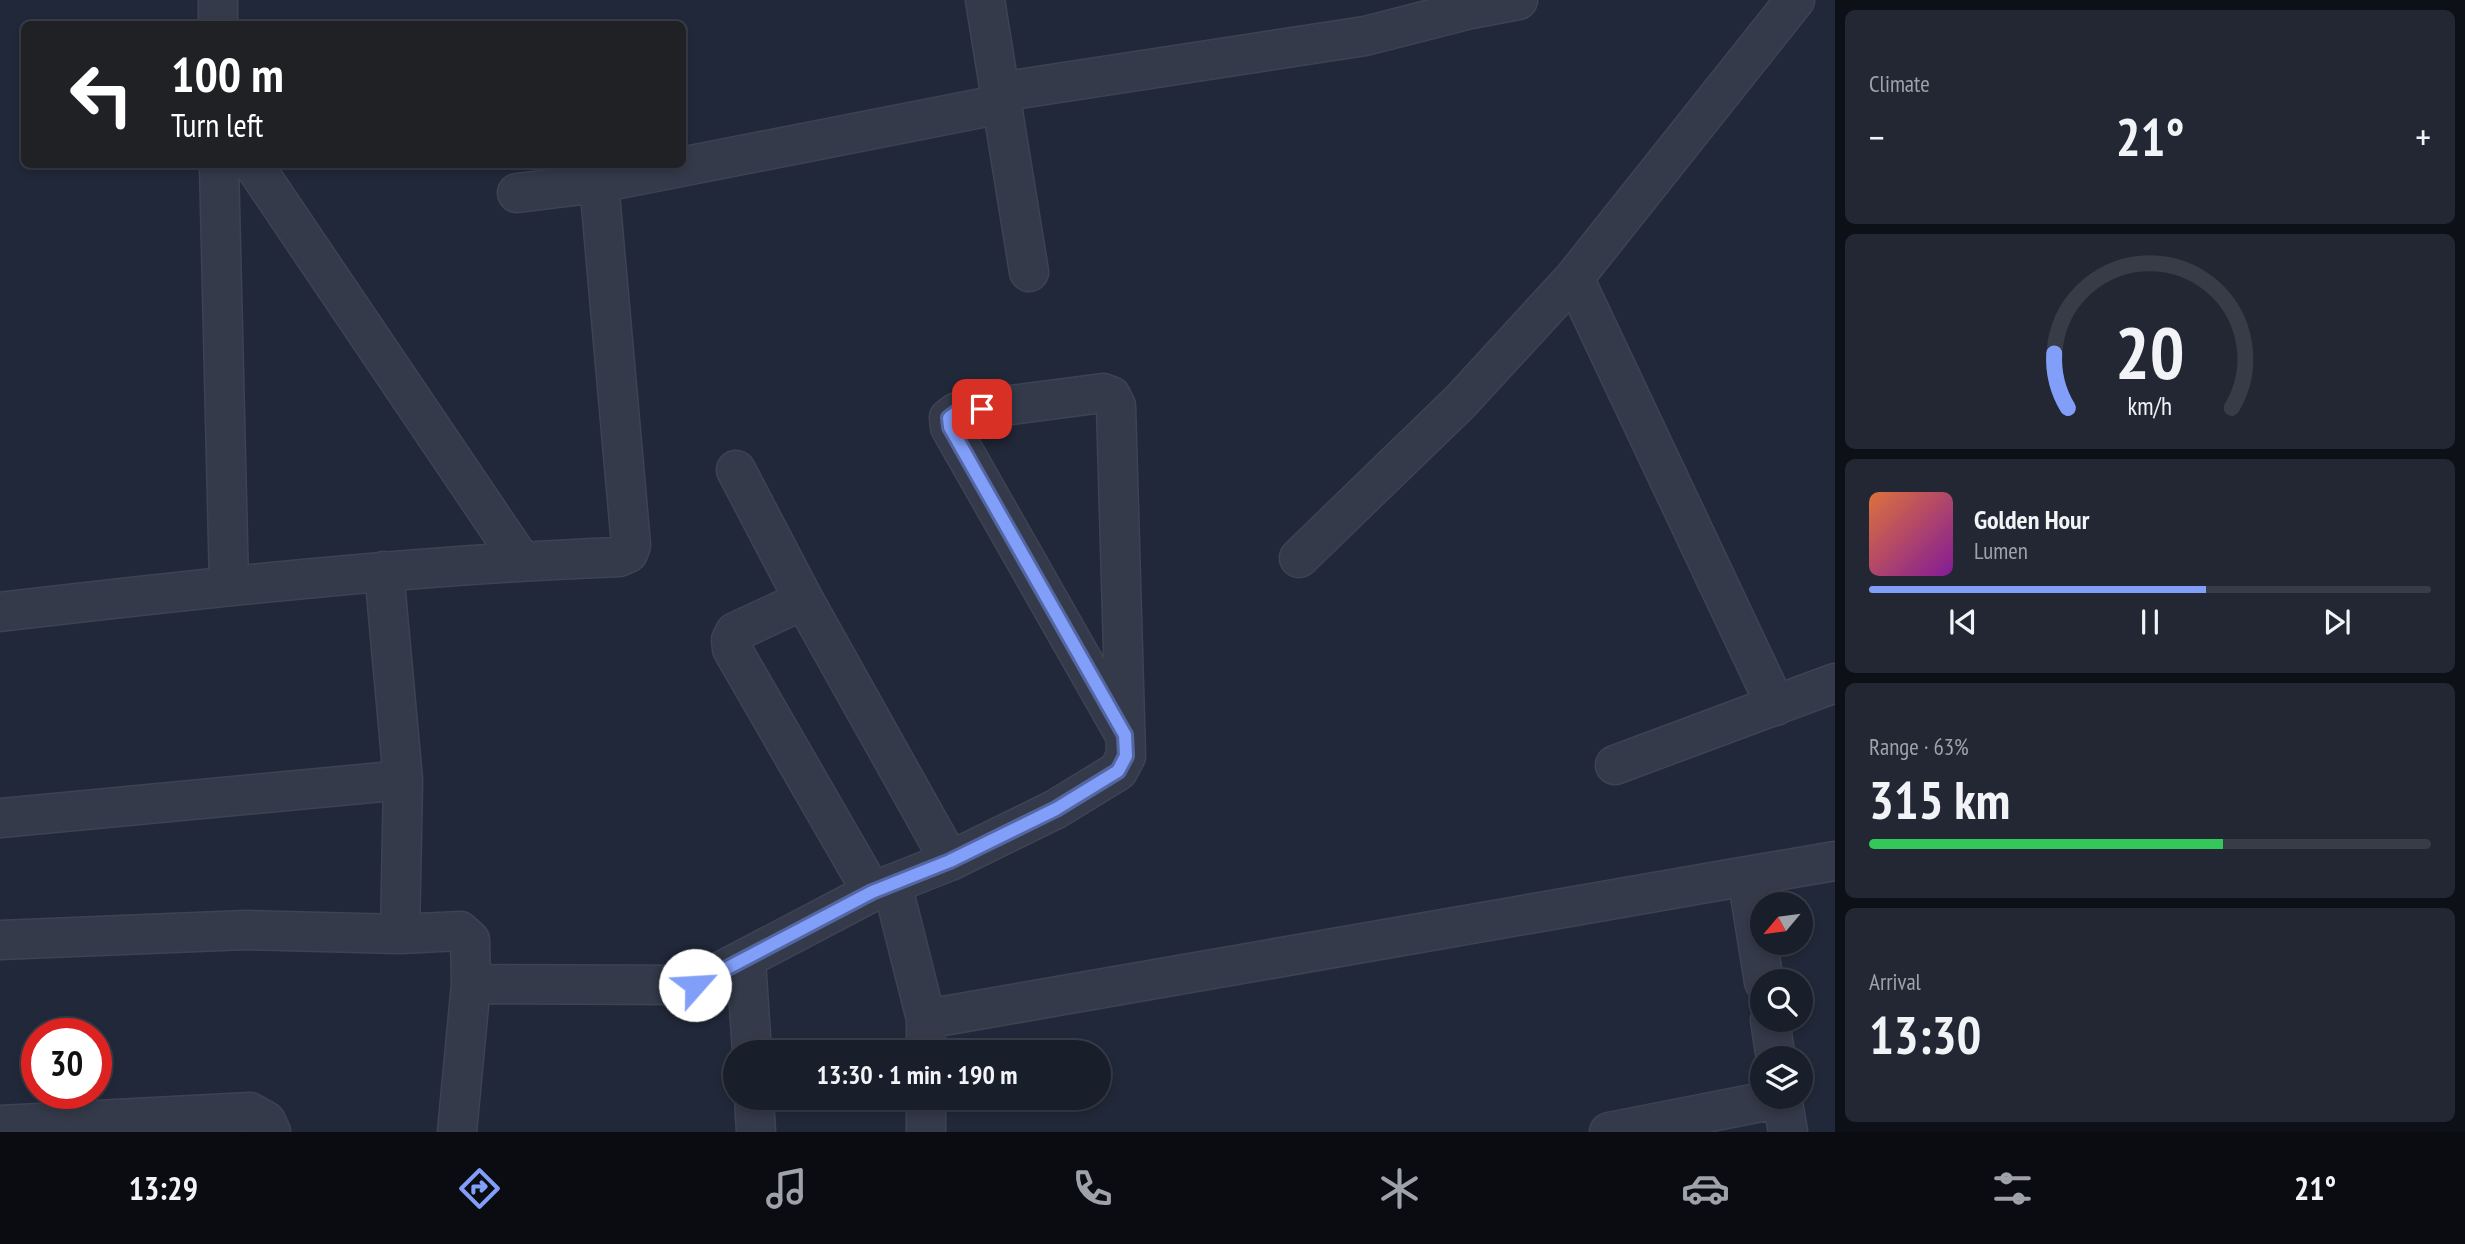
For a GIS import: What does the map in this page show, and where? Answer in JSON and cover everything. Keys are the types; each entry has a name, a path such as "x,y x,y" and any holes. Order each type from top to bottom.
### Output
{"street":[{"path":"218,0 218,21"},
{"path":"985,0 1029,271"},
{"path":"686,165 1001,98 1365,36 1518,0"},
{"path":"1299,558 1461,401 1574,278 1795,0"},
{"path":"219,168 229,585"},
{"path":"256,168 521,561"},
{"path":"517,193 599,183 670,168"},
{"path":"0,612 229,585 521,561 619,557 628,553 631,545 599,183"},
{"path":"1574,278 1776,706"},
{"path":"471,984 695,985 882,888 950,861 1056,809 1118,771 1126,756 1116,406 1111,397 1103,393 957,412 949,418 950,427 1125,735"},
{"path":"736,470 804,600 950,861"},
{"path":"384,571 402,780 400,934"},
{"path":"804,600 735,632 731,640 732,649 882,888 926,1036 1835,861"},
{"path":"1615,765 1835,683"},
{"path":"0,818 402,780"},
{"path":"1747,876 1762,969"},
{"path":"0,940 246,930 400,934 460,931 470,940 471,984 457,1132"},
{"path":"746,960 751,1040"},
{"path":"1609,1132 1750,1103"},
{"path":"1784,1109 1788,1132"},
{"path":"755,1110 756,1132"},
{"path":"926,1110 926,1132"},
{"path":"0,1125 74,1126 250,1112 266,1121 271,1132"}],"route":[{"path":"695,985 872,892 950,861 1056,809 1118,771 1126,756 1125,735 950,427 949,418 957,412 982,409"}]}
